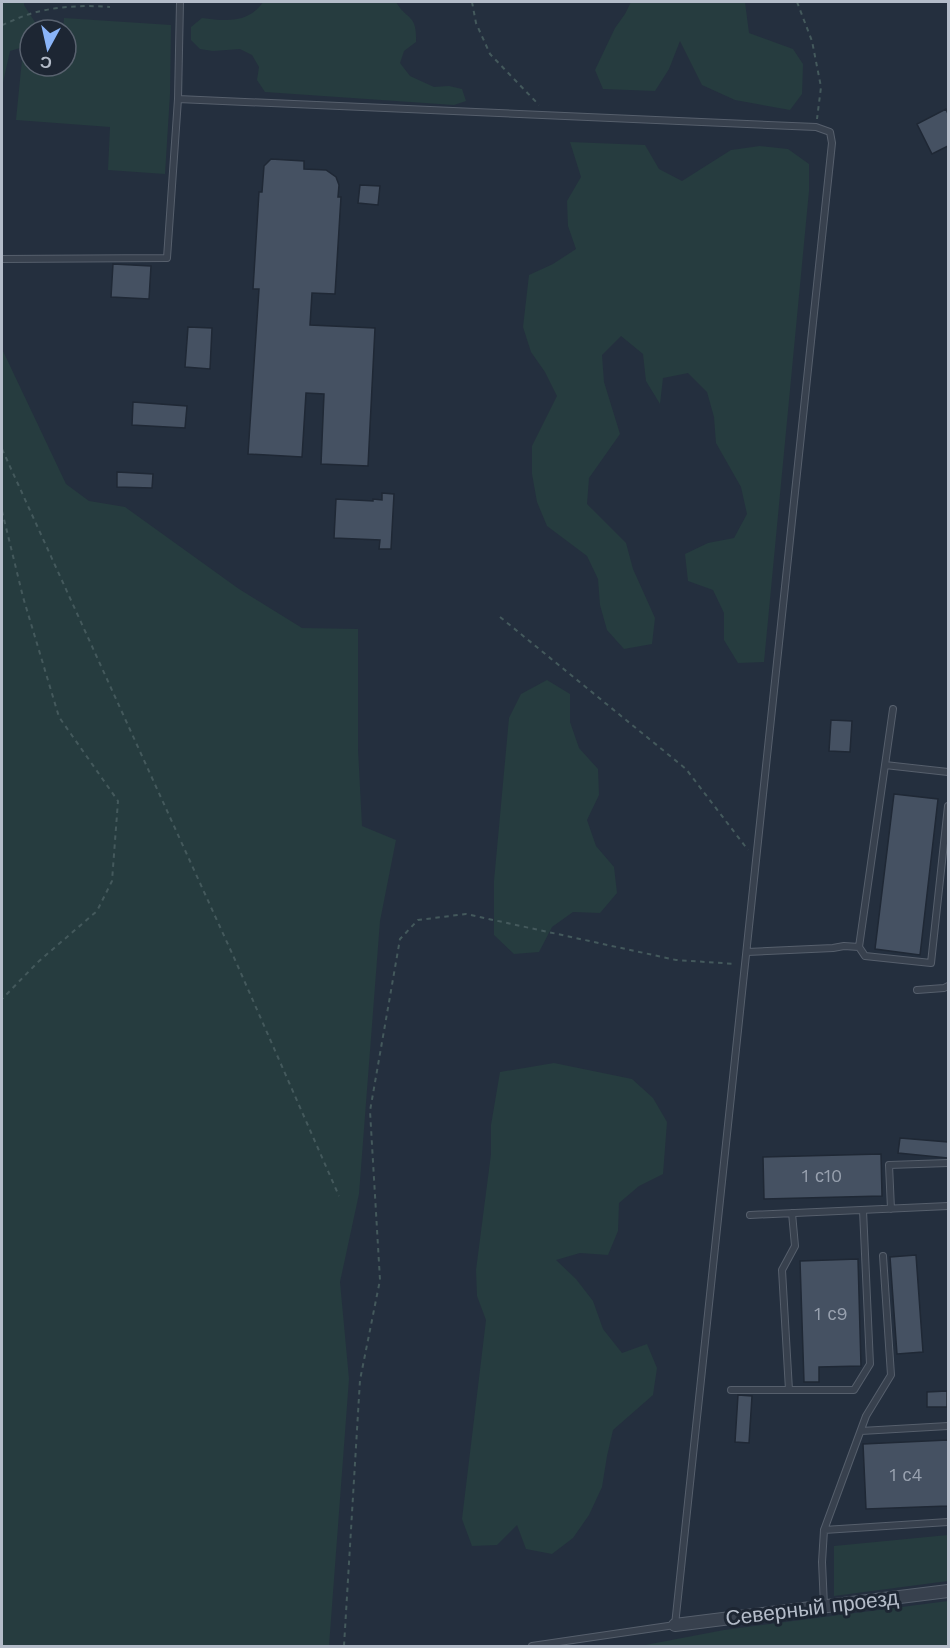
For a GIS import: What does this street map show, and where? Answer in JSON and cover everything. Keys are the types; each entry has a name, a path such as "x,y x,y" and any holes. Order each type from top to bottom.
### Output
{"street":[{"name":"Северный проезд","path":"675,1625 948,1591"}],"lane":[{"path":"2,259 167,258 178,99 177,6"},
{"path":"178,99 816,127 830,132 832,143 675,1625 532,1647"},
{"path":"892,709 859,947 865,956 930,963 948,806"},
{"path":"885,765 948,772"},
{"path":"747,952 859,947"},
{"path":"917,990 948,986"},
{"path":"891,1209 889,1165 948,1163"},
{"path":"750,1215 948,1206"},
{"path":"731,1390 854,1390 870,1364 863,1210"},
{"path":"789,1390 782,1270 795,1246 792,1213"},
{"path":"824,1606 822,1562 824,1530 866,1416 891,1375 883,1256"},
{"path":"861,1431 948,1426"},
{"path":"824,1530 948,1522"}],"path":[{"path":"472,2 476,23 490,54 550,116"},
{"path":"797,2 812,41 821,87 816,127"},
{"path":"2,25 33,13 62,8 110,7"},
{"path":"2,449 231,951 339,1196"},
{"path":"2,511 23,597 59,717 118,801 112,881 97,911 38,962 2,999"},
{"path":"500,617 686,769 756,860"},
{"path":"344,1647 360,1380 380,1280 370,1111 400,939 418,920 466,914 676,960 745,964"}],"green space":[{"path":"2,2 24,2 32,18 18,18 18,49 10,51 2,87"},
{"path":"263,2 396,2 413,22 416,33 416,42 404,51 400,63 410,76 434,87 449,86 462,89 466,101 454,105 265,92 257,80 259,67 252,55 240,49 213,51 200,49 191,40 191,27 202,18 228,20 243,18 251,14"},
{"path":"631,2 745,2 749,33 793,49 803,64 802,94 790,110 735,100 702,85 680,41 669,69 655,91 603,89 595,70 615,28"},
{"path":"78,19 171,25 165,174 108,170 110,127 16,120 20,78 78,78"},
{"path":"570,142 645,145 659,169 682,181 731,150 760,146 788,149 809,164 809,191 764,662 738,663 724,640 724,613 713,590 688,581 685,554 708,543 734,538 747,514 741,487 716,443 714,417 707,392 688,373 663,378 660,404 646,381 643,354 621,336 602,355 604,382 620,434 589,478 587,504 626,543 633,569 655,618 652,644 624,649 607,630 600,605 598,579 587,556 547,526 537,502 532,474 532,446 557,396 545,372 531,352 523,327 529,275 553,264 576,249 568,226 567,201 581,177"},
{"path":"2,349 66,484 89,501 125,507 239,589 302,628 358,629 358,749 362,826 396,840 380,921 359,1194 340,1282 349,1379 329,1646 2,1646"},
{"path":"547,680 570,694 570,722 579,748 598,769 599,795 587,820 596,846 614,867 617,893 600,913 573,912 552,927 539,952 514,954 494,935 494,881 509,718 521,694"},
{"path":"554,1063 632,1079 653,1098 667,1122 663,1174 639,1186 619,1203 618,1231 608,1255 580,1253 556,1260 576,1279 593,1301 603,1329 622,1353 647,1344 657,1368 653,1395 613,1430 602,1487 589,1515 573,1538 552,1554 526,1549 517,1525 497,1545 472,1546 462,1519 486,1320 477,1296 476,1270 491,1154 491,1125 500,1072"},
{"path":"948,1535 948,1581 834,1596 834,1546"},
{"path":"948,1601 948,1646 640,1646 724,1630"}],"building":[{"path":"946,109 948,146 932,154 917,124"},
{"path":"271,159 304,161 304,169 326,170 336,177 339,185 338,197 341,197 335,294 312,293 310,325 375,328 368,466 321,464 324,394 306,393 302,457 248,454 259,289 253,289 259,192 262,192 264,166"},
{"path":"360,185 380,186 378,205 358,203"},
{"path":"113,264 151,266 149,299 111,297"},
{"path":"188,327 212,328 210,369 185,367"},
{"path":"133,402 187,406 185,428 132,425"},
{"path":"117,472 153,474 152,488 117,487"},
{"path":"382,493 394,494 391,549 379,549 380,540 334,538 336,499 382,500"},
{"path":"831,720 852,721 850,752 829,751"},
{"path":"894,794 938,799 920,955 875,949"},
{"path":"900,1138 948,1142 948,1158 898,1153"},
{"path":"881,1154 882,1196 764,1199 763,1157"},
{"path":"916,1255 923,1352 897,1354 890,1257"},
{"path":"858,1259 861,1366 819,1367 819,1382 804,1382 800,1261"},
{"path":"947,1391 947,1407 927,1407 927,1392"},
{"path":"738,1395 752,1396 749,1443 735,1442"},
{"path":"948,1440 948,1506 866,1509 863,1444"}]}
